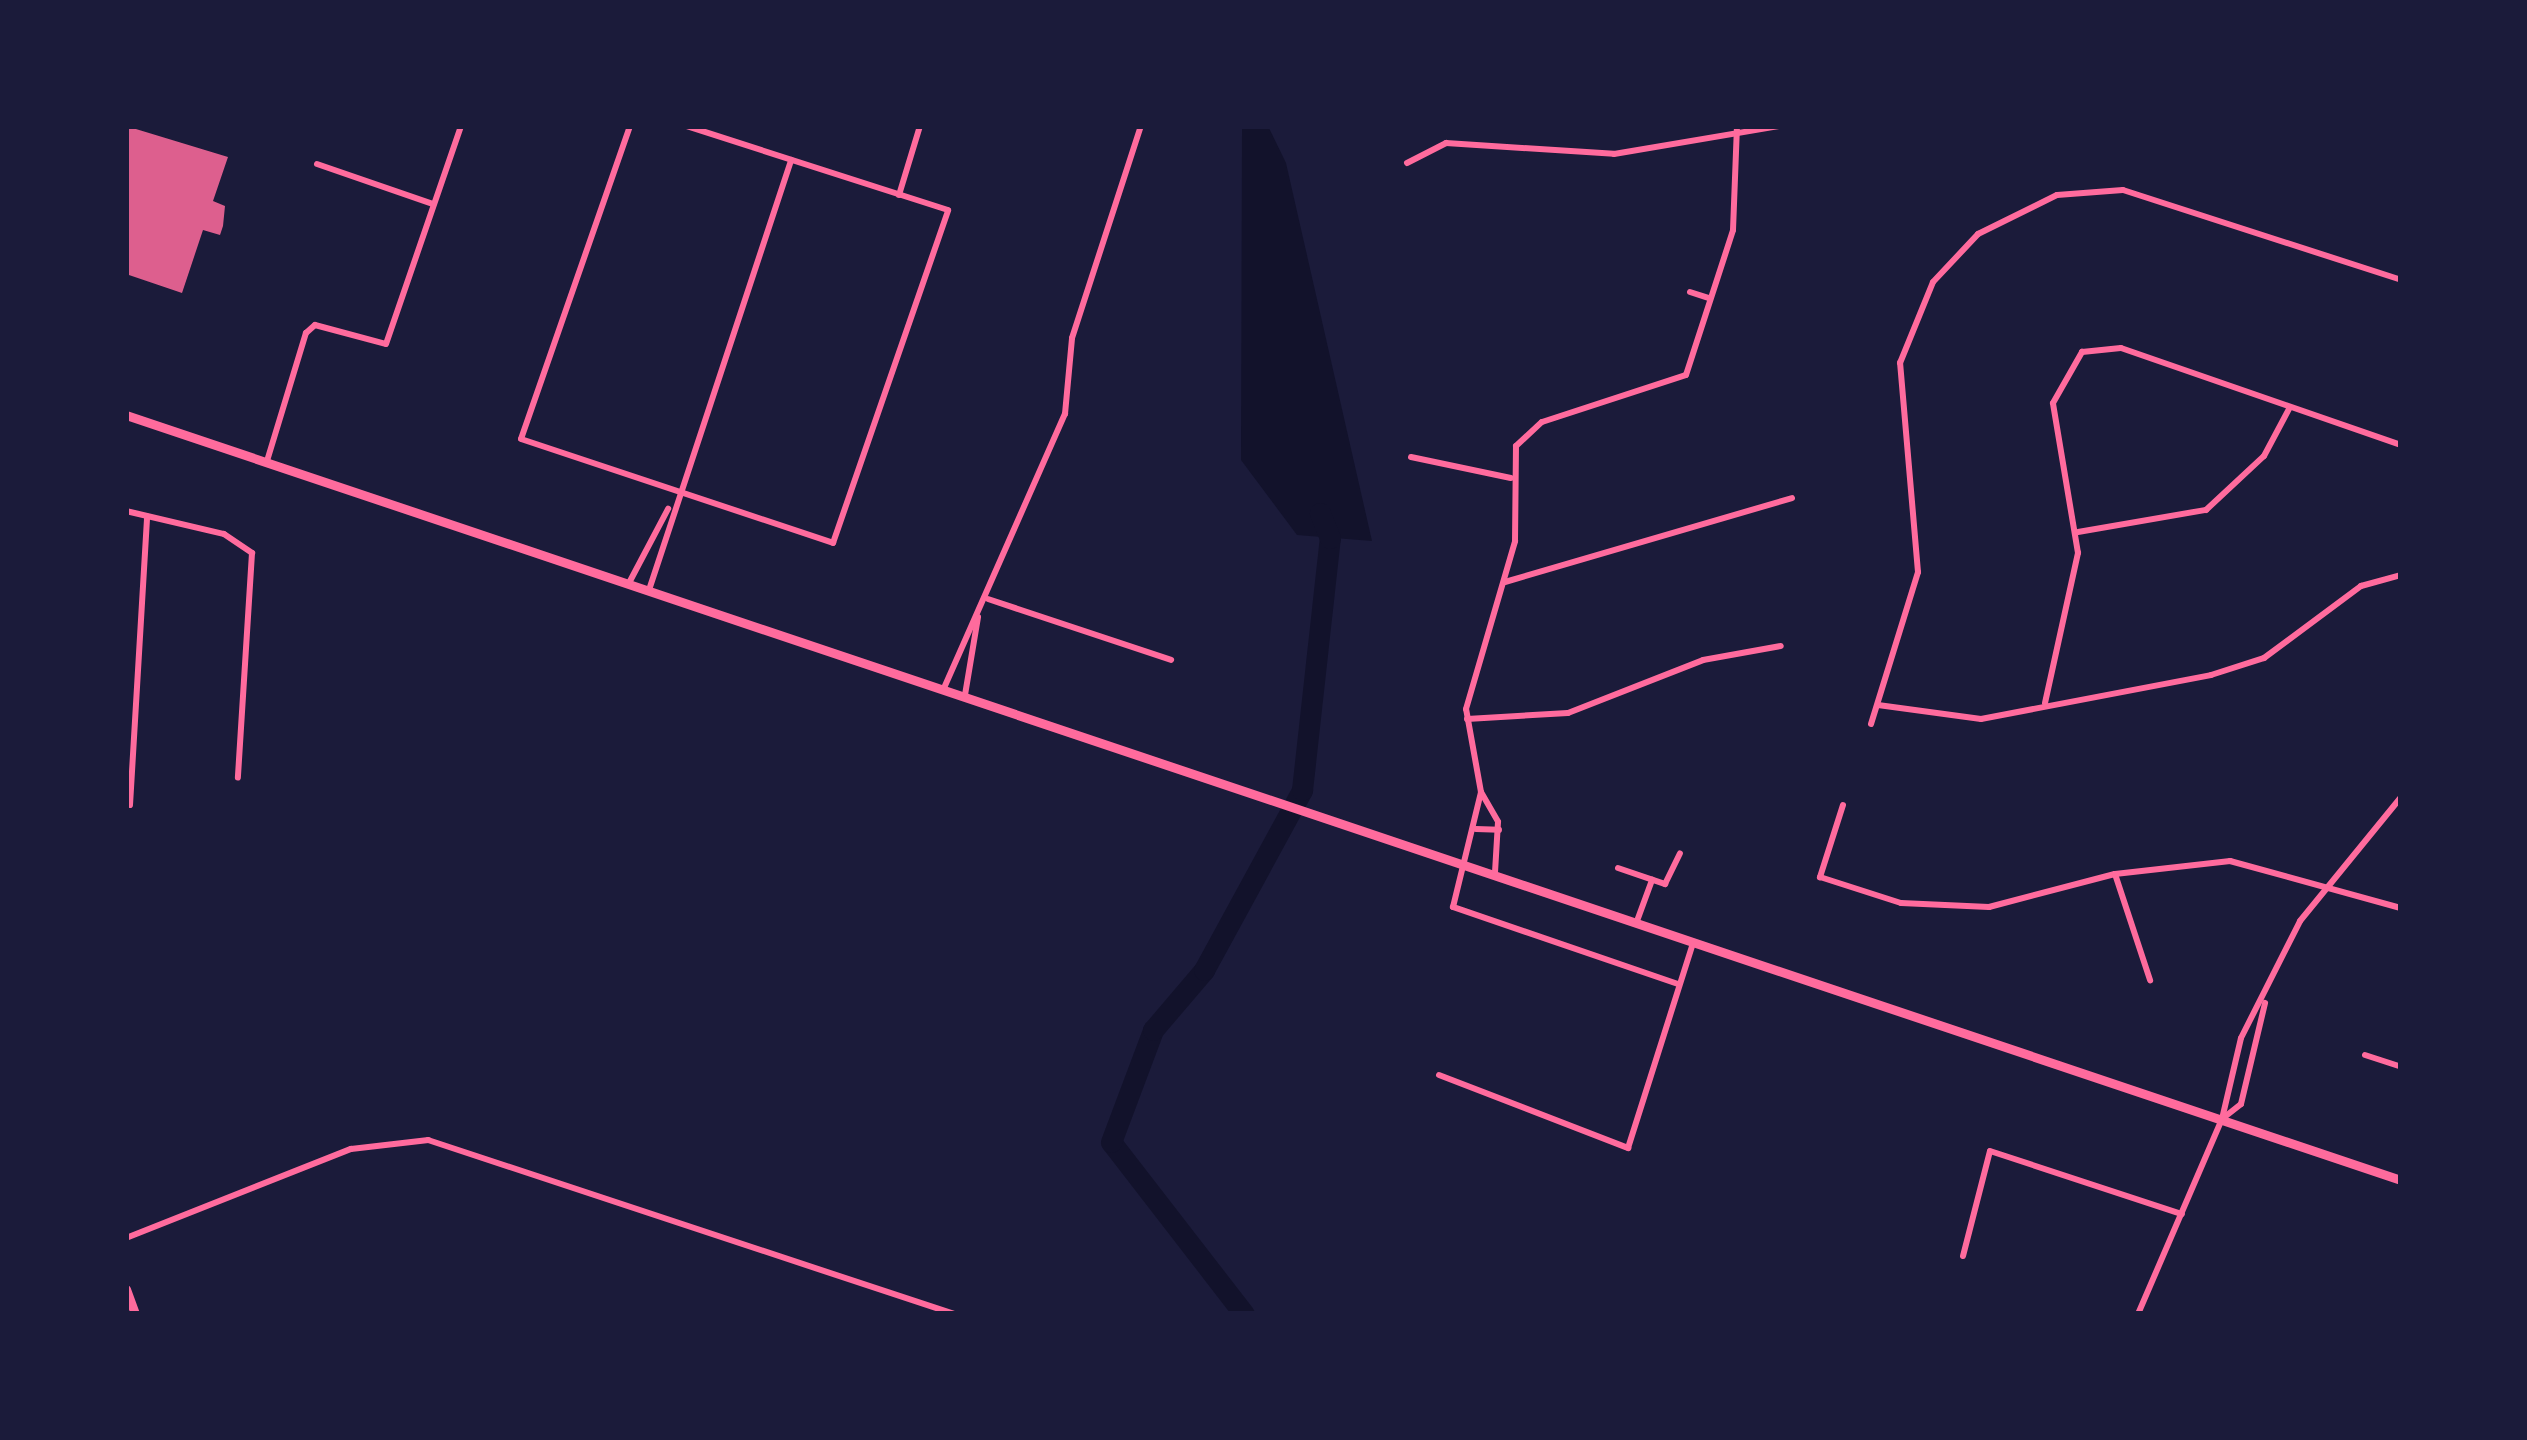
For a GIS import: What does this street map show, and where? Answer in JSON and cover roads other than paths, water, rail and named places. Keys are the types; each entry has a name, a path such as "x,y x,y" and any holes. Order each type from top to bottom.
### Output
{"main road":[{"path":"126,415 2401,1180"},
{"path":"126,1289 135,1314"}],"street":[{"path":"267,461 306,333 315,325 386,344 461,126"},
{"path":"630,126 521,439 832,543 948,210 686,126"},
{"path":"899,195 920,126"},
{"path":"944,688 957,650 988,599 1014,511 1065,414 1072,338 1141,126"},
{"path":"1495,875 1498,830 1481,792 1467,719 1475,658 1505,582 1516,446 1542,422 1686,375 1743,181 1737,126"},
{"path":"1407,164 1446,143 1614,154 1780,126"},
{"path":"650,590 668,509 791,160"},
{"path":"317,164 433,204"},
{"path":"1871,724 1920,550 1900,363 1933,282 1978,234 2057,195 2123,190 2401,280"},
{"path":"1690,292 1709,298"},
{"path":"2045,703 2068,630 2077,532 2053,403 2082,352 2121,348 2401,445"},
{"path":"2077,532 2206,510 2264,455 2290,407"},
{"path":"1411,457 1511,478"},
{"path":"1505,582 1792,498"},
{"path":"629,583 643,544 668,509"},
{"path":"126,511 252,553 238,778"},
{"path":"130,805 147,516"},
{"path":"643,544 662,550"},
{"path":"1878,705 1960,720 2233,669 2290,643 2361,586 2401,575"},
{"path":"988,599 1171,660"},
{"path":"964,695 976,657 978,617"},
{"path":"1467,719 1568,713 1703,660 1781,646"},
{"path":"957,650 976,657"},
{"path":"1481,792 1468,865 1454,907 1678,984"},
{"path":"2138,1314 2222,1119 2226,1078 2323,881 2401,796"},
{"path":"1843,805 1820,877 1960,909 2115,874 2230,861 2323,881 2401,908"},
{"path":"1476,829 1498,830"},
{"path":"1618,868 1670,882 1679,853"},
{"path":"2115,874 2150,980"},
{"path":"1636,925 1652,880"},
{"path":"1439,1075 1628,1148 1693,944"},
{"path":"2222,1119 2241,1105 2265,1000"},
{"path":"2365,1054 2401,1067"},
{"path":"126,1238 351,1149 428,1140 954,1314"},
{"path":"1963,1256 1990,1150 2182,1214"}],"waterway":[{"path":"1244,1314 1111,1142 1153,1030 1204,970 1302,790 1330,538 1320,513"}]}
